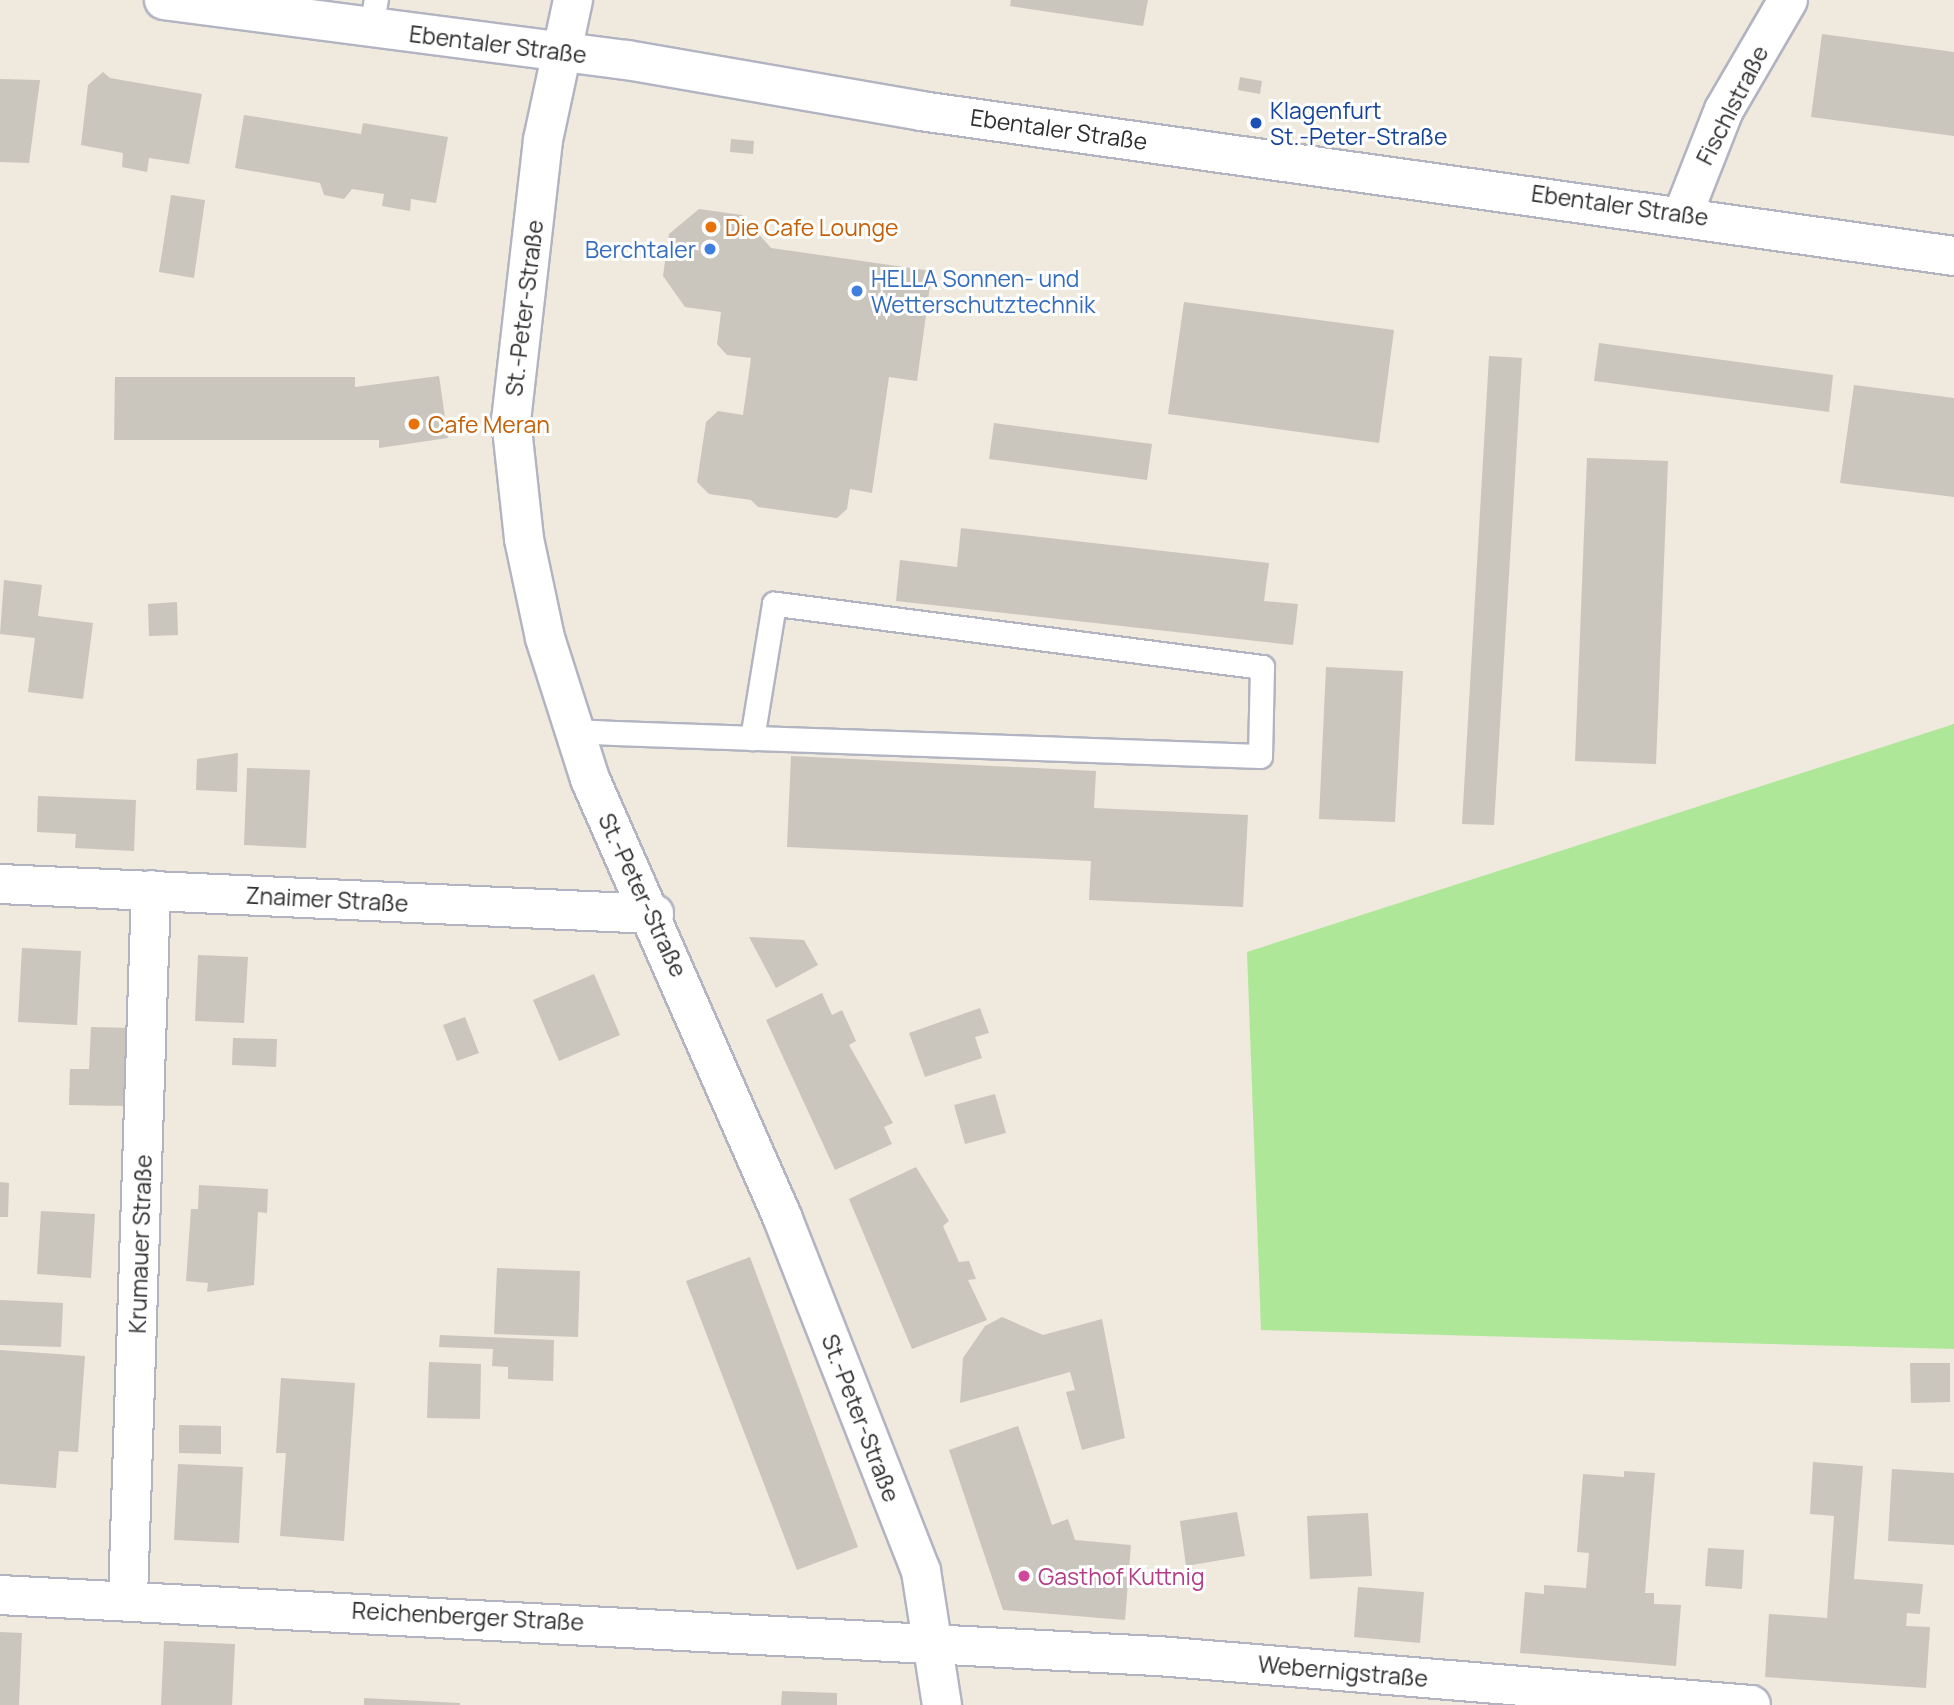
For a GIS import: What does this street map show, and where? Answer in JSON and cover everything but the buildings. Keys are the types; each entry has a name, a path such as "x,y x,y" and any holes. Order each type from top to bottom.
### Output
{"street":[{"name":"Ebentaler Straße","path":"164,0 374,14 563,52 921,111 1683,215 1954,256"},
{"name":"St.-Peter-Straße","path":"573,0 543,140 511,419 524,540 573,731 654,914 921,1571 935,1642 942,1705"},
{"name":"Fischlstraße","path":"1683,215 1724,110 1788,0"},
{"name":"Znaimer Straße","path":"0,884 654,914"},
{"name":"Krumauer Straße","path":"128,1598 151,891"},
{"name":"Reichenberger Straße","path":"0,1595 128,1598 935,1642"},
{"name":"Webernigstraße","path":"935,1642 1751,1705"}],"lane":[{"path":"573,731 752,738 1260,756 1262,667 774,604 752,738"}],"green space":[{"path":"1954,724 1954,1349 1261,1330 1247,952"}],"place":[{"name":"Klagenfurt St.-Peter-Straße","path":"1256,123"},
{"name":"Die Cafe Lounge","path":"711,227"},
{"name":"Berchtaler","path":"710,249"},
{"name":"HELLA Sonnen- und Wetterschutztechnik","path":"857,291"},
{"name":"Cafe Meran","path":"414,424"},
{"name":"Gasthof Kuttnig","path":"1024,1576"}]}
